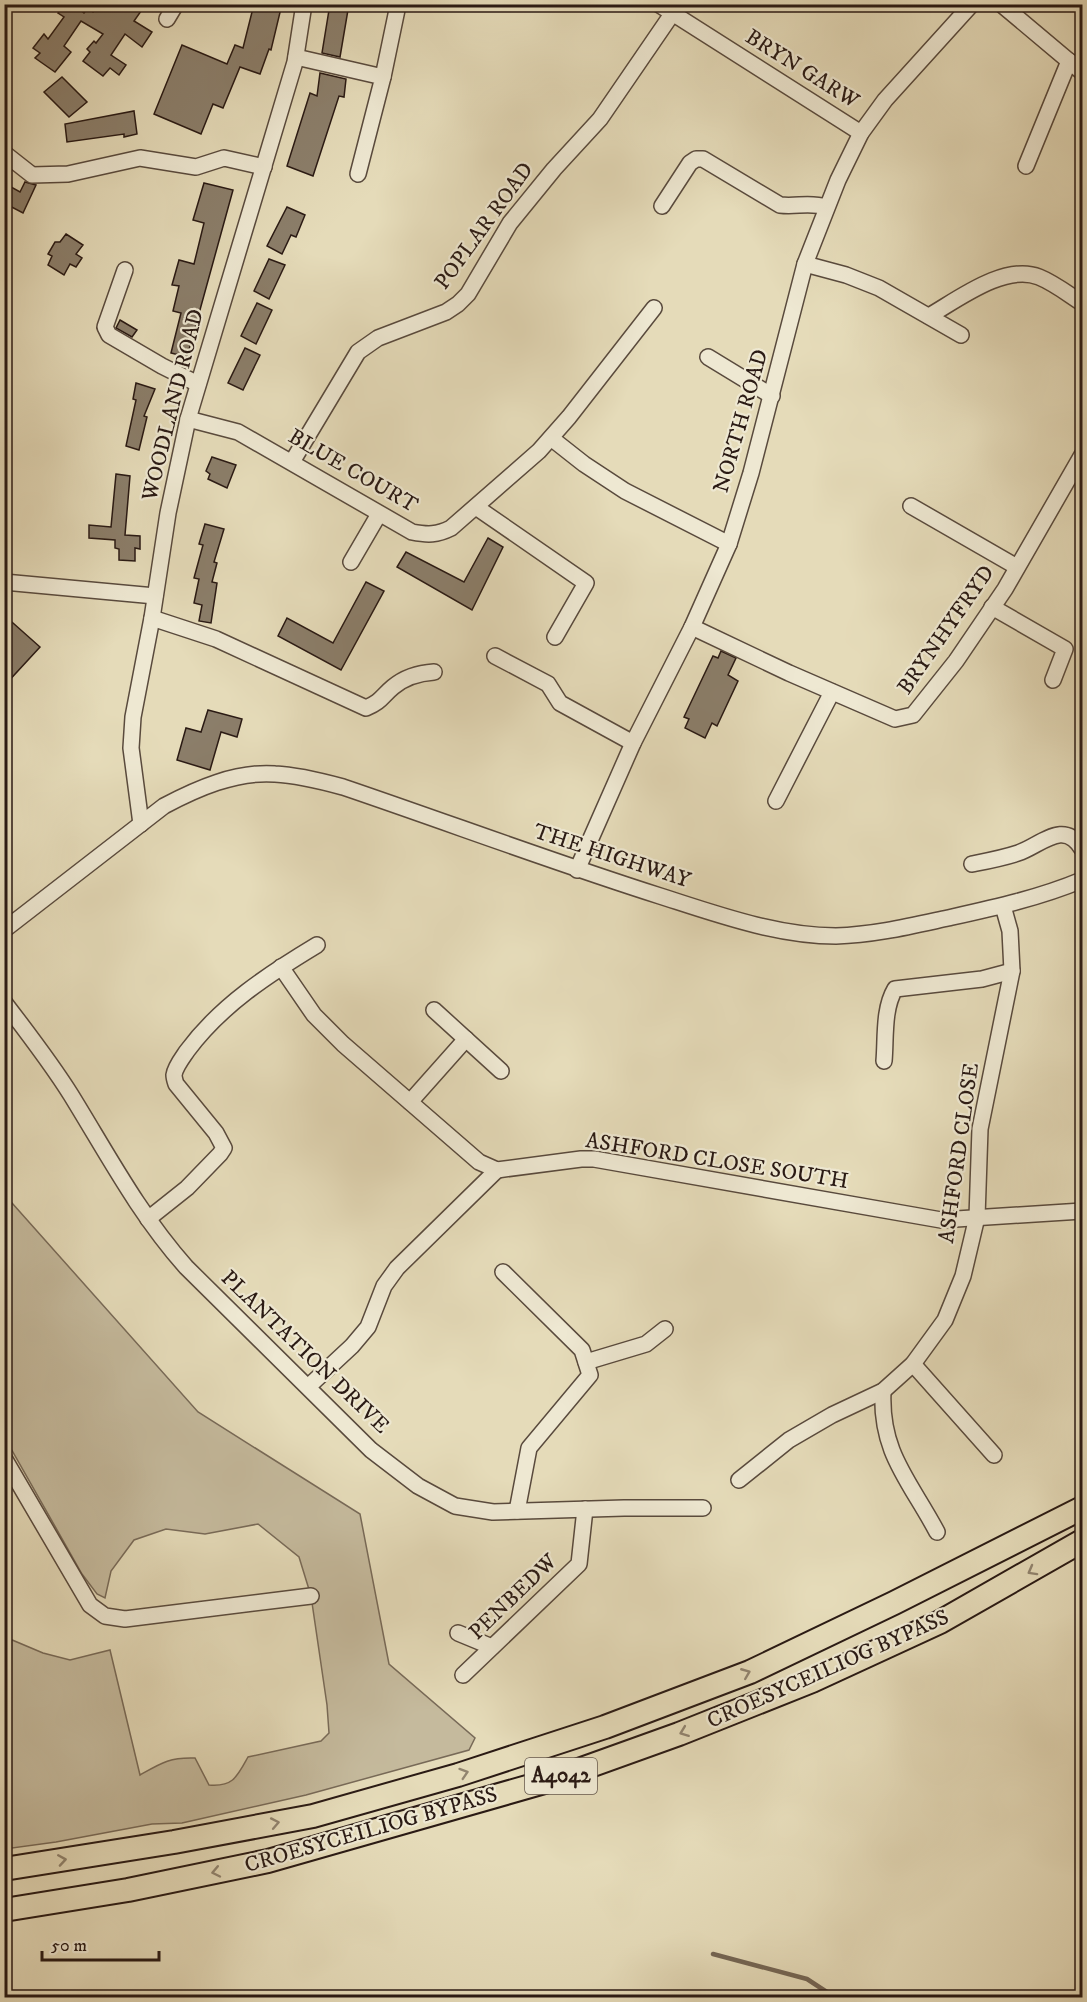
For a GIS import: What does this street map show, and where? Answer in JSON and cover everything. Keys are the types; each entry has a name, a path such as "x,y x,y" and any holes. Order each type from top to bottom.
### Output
{"highway":[{"name":"CROESYCEILIOG BYPASS","path":"4,1869 174,1842 313,1816 458,1775 605,1727 750,1672 1083,1508"},
{"name":"CROESYCEILIOG BYPASS","path":"4,1910 128,1890 268,1861 548,1780 679,1734 812,1681 940,1622 1083,1541"}],"street":[{"path":"167,19 176,4"},
{"name":"WOODLAND ROAD","path":"141,824 131,748 133,717 152,618 168,513 188,419 296,57 304,4"},
{"name":"BRYN GARW","path":"658,4 861,133"},
{"name":"NORTH ROAD","path":"577,870 633,743 692,627 729,544 772,396 805,264 826,207 861,133 885,100 972,4"},
{"path":"1001,4 1083,72"},
{"path":"358,174 383,77 398,5"},
{"name":"POPLAR ROAD","path":"292,462 358,352 378,338 446,312 459,304 468,294 510,223 554,169 600,119 672,14"},
{"path":"296,57 383,77"},
{"path":"1026,166 1069,61"},
{"path":"4,153 32,175 68,174 140,158 196,167 224,158 264,167"},
{"path":"662,206 690,163 696,159 703,159 780,205 804,203 826,207"},
{"path":"805,264 864,281 961,335"},
{"path":"125,270 105,327 109,335 198,384"},
{"path":"929,316 986,283 1018,274 1038,276 1083,303"},
{"name":"BLUE COURT","path":"188,419 238,432 412,532 426,535 438,534 451,528 476,507 524,466 551,438 654,308"},
{"path":"708,357 772,396"},
{"path":"551,438 584,464 625,490 729,544"},
{"name":"BRYNHYFRYD","path":"692,627 895,719 914,715 956,661 992,607 1083,455"},
{"path":"911,506 1017,567"},
{"path":"476,507 586,583 555,637"},
{"path":"351,562 379,514"},
{"path":"4,582 155,596"},
{"path":"992,607 1065,649 1053,680"},
{"path":"152,618 216,639 366,708 376,704 392,687 407,678 420,673 434,672"},
{"path":"495,656 548,684 560,703 633,743"},
{"path":"776,801 832,692"},
{"name":"THE HIGHWAY","path":"4,930 164,806 213,784 245,776 272,773 308,778 343,787 577,870 740,920 790,932 835,936 873,933 1003,906 1083,880"},
{"path":"972,864 1019,853 1040,840 1055,836 1067,836 1077,840 1083,849"},
{"name":"ASHFORD CLOSE","path":"739,1480 789,1440 832,1415 883,1391 913,1364 945,1320 963,1276 977,1217 980,1129 1012,971 1010,931 1003,906"},
{"path":"148,1219 186,1188 224,1148 216,1133 176,1084 174,1075 178,1066 200,1034 246,992 317,945"},
{"path":"281,967 314,1015 343,1044 479,1162 497,1170 398,1268 384,1286 368,1327 352,1346 309,1386"},
{"path":"884,1062 888,1007 895,989 982,979 1012,971"},
{"name":"PLANTATION DRIVE","path":"4,1002 69,1092 121,1180 167,1245 186,1267 309,1386 371,1450 417,1486 455,1506 493,1512 704,1508"},
{"path":"434,1010 501,1071"},
{"path":"410,1102 466,1039"},
{"name":"ASHFORD CLOSE SOUTH","path":"497,1170 594,1159 940,1220 1083,1211"},
{"path":"503,1272 582,1350 591,1375 529,1448 517,1511"},
{"path":"586,1362 646,1344 664,1329"},
{"path":"913,1364 994,1455"},
{"path":"883,1391 883,1412 892,1453 902,1475 937,1532"},
{"path":"4,1458 90,1605 105,1616 125,1619 311,1596"},
{"name":"PENBEDW","path":"463,1675 579,1564 585,1509"},
{"path":"458,1633 492,1647"}],"shaded area":[{"path":"4,1194 198,1412 360,1514 389,1664 475,1738 469,1750 306,1795 182,1823 152,1824 5,1849 5,1637 43,1653 70,1660 110,1650 140,1775 166,1762 195,1758 209,1785 224,1784 237,1775 248,1757 321,1741 329,1733 311,1596 299,1557 258,1524 205,1534 166,1529 134,1540 111,1571 105,1598 97,1594 82,1574 5,1438"}],"building":[{"path":"64,4 73,4 84,13 88,8 93,12 99,4 146,4 134,21 152,32 142,47 125,34 111,55 126,65 119,75 110,68 103,76 83,61 90,52 87,49 103,34 81,21 64,46 71,52 55,72 35,58 40,53 33,48 44,34 48,39 64,17 58,13"},
{"path":"254,4 282,4 271,50 269,49 260,74 240,67 223,108 213,104 201,134 154,114 182,45 227,64 235,45 243,48"},
{"path":"330,4 349,4 340,57 322,53"},
{"path":"320,73 346,79 344,97 339,96 313,176 287,166 310,93 317,96"},
{"path":"62,77 87,102 69,117 44,92"},
{"path":"134,111 137,134 67,142 65,124"},
{"path":"25,182 36,185 23,213 4,203 4,183 20,192"},
{"path":"204,183 233,190 187,357 171,353 181,313 173,311 179,286 172,285 179,260 194,264 204,223 193,220"},
{"path":"287,207 305,215 296,237 291,235 282,254 267,246"},
{"path":"66,234 83,245 76,254 82,258 76,267 70,264 64,275 48,265 52,256 48,254 55,242 60,242"},
{"path":"269,259 285,265 269,299 254,291"},
{"path":"257,303 272,310 256,344 241,336"},
{"path":"120,320 137,330 132,337 116,328"},
{"path":"245,348 260,355 243,390 228,383"},
{"path":"136,383 155,389 144,416 147,417 139,450 126,446 136,400 133,399"},
{"path":"212,457 236,465 227,488 208,479 210,474 206,471"},
{"path":"116,474 130,476 125,535 140,536 140,549 135,548 135,561 119,560 119,549 115,548 115,540 89,538 89,525 111,527"},
{"path":"205,524 224,529 214,562 217,563 212,582 217,583 211,623 199,621 202,605 194,603 199,579 194,578 203,545 199,544"},
{"path":"488,538 503,547 472,610 397,567 406,552 464,582"},
{"path":"366,582 384,591 341,670 278,636 287,618 333,643"},
{"path":"4,615 40,647 4,686"},
{"path":"721,651 736,658 728,675 738,681 717,726 712,723 705,738 685,728 689,719 684,717 713,656 718,658"},
{"path":"208,710 242,719 237,737 221,732 210,770 177,760 186,728 201,732"}],"waterway":[{"path":"713,1954 807,1979 836,1998"}]}
